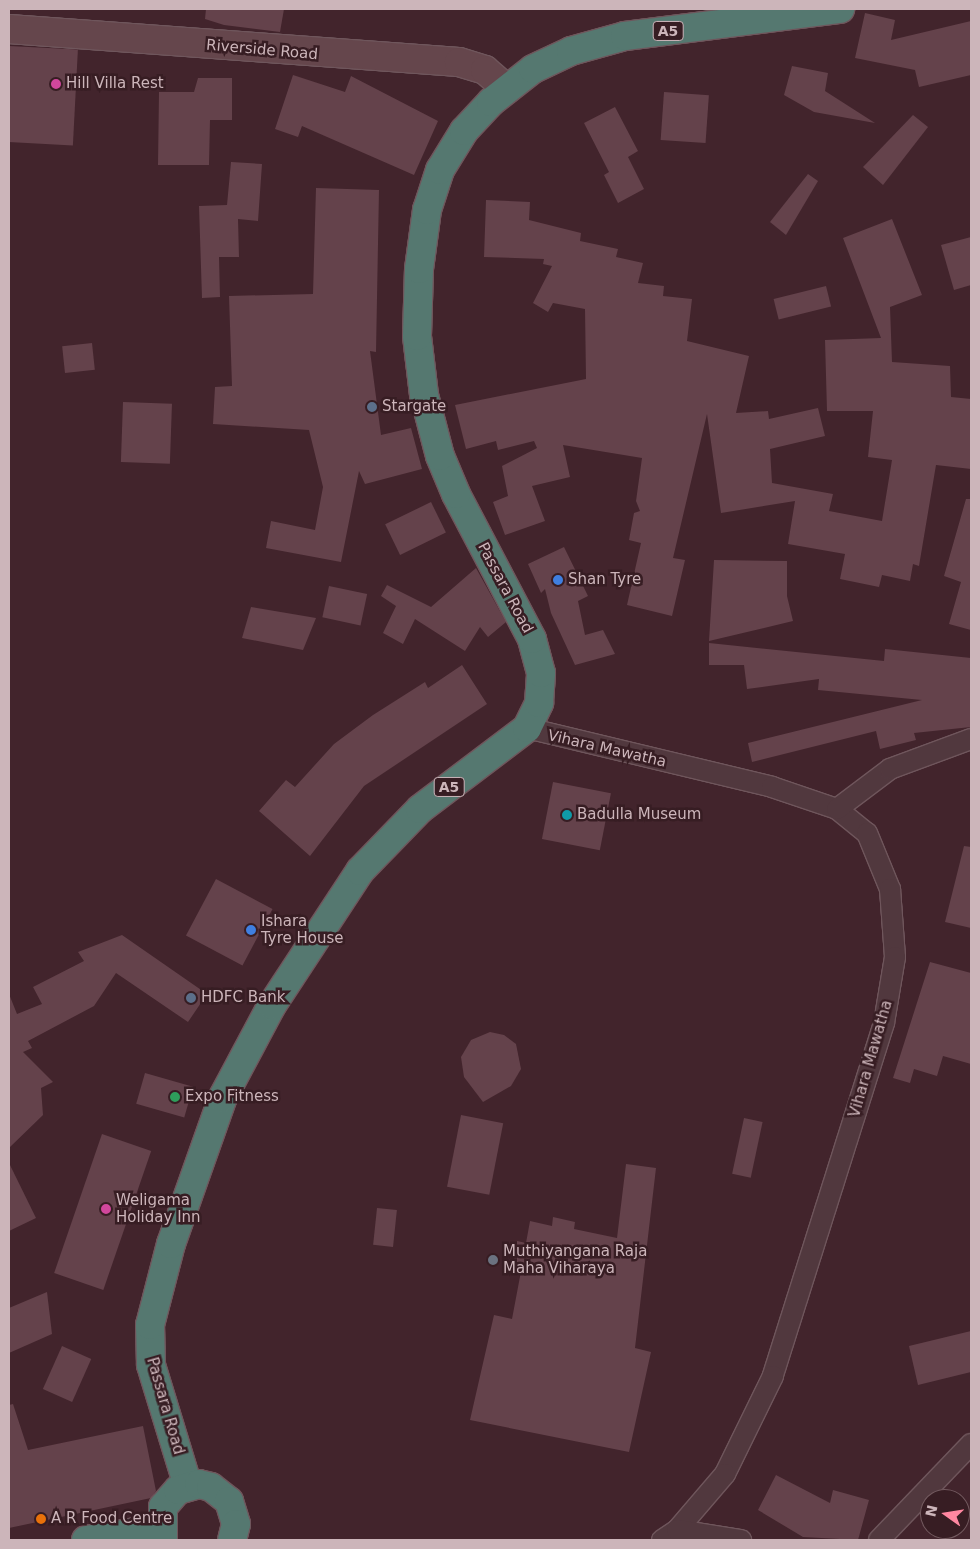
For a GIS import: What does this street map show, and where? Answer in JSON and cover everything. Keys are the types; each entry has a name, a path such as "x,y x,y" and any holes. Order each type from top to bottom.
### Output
{"highway":[{"name":"Passara Road","path":"188,1486 151,1365 150,1325 171,1244 223,1097 272,1005 360,870 420,809 527,728 539,703 538,660 521,613 470,524 440,456 424,395 417,336 421,241 440,170 464,131 507,89 551,59 596,43 840,9"},
{"path":"86,1540 161,1534 163,1507 188,1486 211,1487 230,1501 236,1524 232,1540"}],"street":[{"name":"Riverside Road","path":"9,29 459,62 485,70 507,89"},
{"name":"Vihara Mawatha","path":"527,728 772,787 837,809 867,834 890,889 895,957 884,1023 773,1376 725,1474 670,1535"},
{"path":"837,809 890,769 971,739"},
{"path":"879,1540 971,1444"},
{"path":"670,1535 741,1540"}],"building":[{"path":"206,9 284,9 280,32 224,25 205,19"},
{"path":"865,13 895,20 891,40 971,21 971,75 919,87 915,70 855,58"},
{"path":"9,46 78,50 73,145 9,142"},
{"path":"792,66 828,73 825,91 875,123 814,112 784,95"},
{"path":"293,75 345,92 351,76 438,121 414,175 302,126 298,137 275,129"},
{"path":"198,78 232,78 232,120 210,120 209,165 158,165 159,92 194,92"},
{"path":"664,92 709,95 706,143 661,140"},
{"path":"615,107 638,151 628,157 644,189 618,203 604,175 609,172 584,123"},
{"path":"913,115 928,127 883,185 863,167"},
{"path":"231,162 262,164 258,221 238,219 239,257 219,257 220,297 202,298 199,206 227,205"},
{"path":"808,174 818,181 786,235 770,222"},
{"path":"316,188 379,190 376,352 370,351 381,435 411,428 422,469 365,484 359,471 341,562 266,548 271,521 315,530 323,487 309,430 213,424 215,387 232,386 229,296 313,294"},
{"path":"486,200 530,202 529,220 581,233 580,241 618,249 616,257 643,263 638,283 664,286 663,296 692,299 687,341 749,356 736,413 768,411 769,419 818,408 825,436 770,449 772,483 833,494 829,511 882,521 892,460 868,457 873,411 827,411 825,340 881,338 843,238 892,219 922,295 890,307 892,362 950,366 951,397 971,399 971,469 936,465 919,566 913,564 910,581 882,575 879,587 840,579 845,554 788,544 795,501 721,513 707,414 673,558 685,560 672,616 627,605 641,543 629,540 634,513 640,511 636,501 642,458 563,445 570,477 532,486 545,521 505,535 493,502 508,496 502,466 537,448 534,441 498,450 496,441 466,449 455,405 586,379 585,309 553,303 548,312 533,303 552,266 543,264 544,259 484,257"},
{"path":"971,237 971,285 954,290 941,245"},
{"path":"826,286 831,306 779,319 774,299"},
{"path":"92,343 95,370 65,373 62,346"},
{"path":"123,402 172,404 170,464 121,462"},
{"path":"966,499 971,499 971,630 949,624 961,582 944,576"},
{"path":"431,502 446,533 400,555 385,524"},
{"path":"564,547 588,596 578,601 585,635 603,630 615,654 575,665 551,613 545,589 541,593 528,564"},
{"path":"714,560 787,561 787,596 793,621 709,641"},
{"path":"476,568 506,622 488,637 480,627 465,651 415,619 403,644 383,633 396,606 381,596 387,585 431,607"},
{"path":"329,586 367,594 360,625 322,617"},
{"path":"251,607 316,618 303,650 242,638"},
{"path":"709,643 884,661 885,649 971,658 971,727 914,733 916,740 880,749 876,731 752,762 748,743 922,700 818,690 819,679 747,689 744,665 709,665"},
{"path":"462,665 487,704 364,786 310,856 259,811 286,780 295,787 334,744 373,715 425,682 428,688"},
{"path":"553,782 611,793 600,850 542,839"},
{"path":"964,846 971,847 971,928 945,922"},
{"path":"216,879 273,909 242,966 186,936"},
{"path":"122,935 207,994 188,1022 116,973 94,1006 28,1041 32,1048 23,1052 53,1082 41,1088 43,1115 9,1148 9,994 17,1014 42,1004 33,987 84,961 78,952"},
{"path":"930,962 971,973 971,1064 943,1056 937,1076 914,1069 910,1083 893,1078"},
{"path":"490,1032 504,1035 516,1044 521,1069 511,1086 483,1102 464,1077 461,1057 471,1040"},
{"path":"145,1073 193,1087 184,1118 136,1104"},
{"path":"461,1115 503,1123 489,1195 447,1187"},
{"path":"744,1118 763,1122 751,1178 732,1174"},
{"path":"102,1134 151,1151 103,1290 54,1273"},
{"path":"9,1163 36,1218 9,1231"},
{"path":"626,1164 656,1168 635,1348 651,1352 629,1452 470,1420 494,1315 512,1319 522,1266 513,1265 517,1241 526,1243 530,1221 552,1226 553,1217 575,1222 574,1229 617,1238"},
{"path":"377,1208 397,1210 393,1247 373,1245"},
{"path":"47,1292 52,1334 9,1353 9,1308"},
{"path":"971,1331 971,1372 918,1385 909,1346"},
{"path":"62,1346 91,1359 72,1402 43,1389"},
{"path":"13,1404 28,1450 143,1426 156,1491 151,1498 9,1528 9,1405"},
{"path":"776,1475 830,1503 833,1490 869,1500 858,1540 803,1537 758,1510"}],"place":[{"name":"Hill Villa Rest","path":"56,84"},
{"name":"Stargate","path":"372,407"},
{"name":"Shan Tyre","path":"558,580"},
{"name":"Badulla Museum","path":"567,815"},
{"name":"Ishara Tyre House","path":"251,930"},
{"name":"HDFC Bank","path":"191,998"},
{"name":"Expo Fitness","path":"175,1097"},
{"name":"Weligama Holiday Inn","path":"106,1209"},
{"name":"Muthiyangana Raja Maha Viharaya","path":"493,1260"},
{"name":"A R Food Centre","path":"41,1519"}]}
